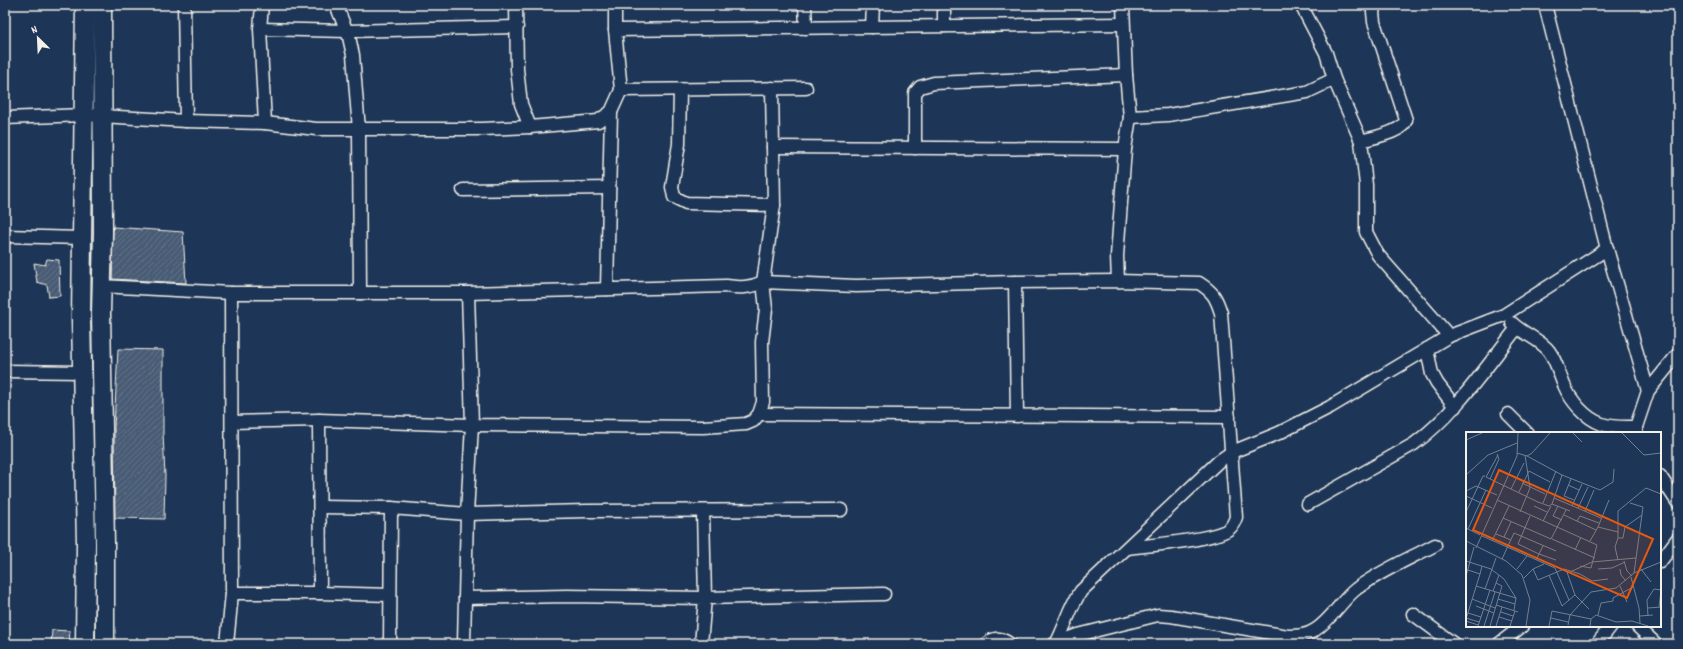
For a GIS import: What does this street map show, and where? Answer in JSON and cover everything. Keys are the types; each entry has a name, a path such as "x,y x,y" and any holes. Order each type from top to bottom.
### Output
{"main road":[{"path":"85,5 81,238 86,543 85,644"},
{"path":"102,5 103,233 101,286 105,644"}],"street":[{"path":"184,5 186,121"},
{"path":"262,5 260,29 264,123"},
{"path":"336,5 347,31 353,55 359,130 360,293"},
{"path":"516,5 517,69 521,104 530,127"},
{"path":"607,289 611,112 621,90 615,30 615,5"},
{"path":"805,5 806,28"},
{"path":"872,5 872,26"},
{"path":"944,5 944,26"},
{"path":"1118,281 1117,256 1125,149 1130,117 1126,75 1123,5"},
{"path":"1301,5 1326,53 1334,79 1361,141 1366,186 1366,232 1378,255 1449,336"},
{"path":"1361,141 1398,130 1406,120 1374,22 1373,12 1375,5"},
{"path":"1545,5 1607,249 1648,391"},
{"path":"615,30 1123,24"},
{"path":"260,29 347,31 517,27"},
{"path":"915,148 915,93 920,87 934,83 1126,75"},
{"path":"1130,117 1168,115 1307,92 1334,79"},
{"path":"621,90 651,88 680,90 806,88"},
{"path":"232,422 319,420 472,425 703,427 746,424 754,421 759,414 763,402 762,342 766,309 763,282 774,205 772,88"},
{"path":"680,90 679,144 672,187 674,197 686,203 774,205"},
{"path":"5,118 84,115 186,121 264,123 316,129 482,129 530,127 598,121 611,112"},
{"path":"773,147 1125,149"},
{"path":"463,190 609,188"},
{"path":"5,236 81,238"},
{"path":"1055,643 1064,628 1071,608 1081,591 1218,461 1232,452 1279,433 1330,407 1449,336 1504,315 1607,249"},
{"path":"101,286 231,293 468,293 726,286 738,288 752,287 763,282 856,286 1118,281 1199,283 1210,290 1216,299 1221,313 1236,517 1231,527 1221,533 1192,540 1128,548"},
{"path":"1015,282 1017,416"},
{"path":"227,644 232,593 231,293"},
{"path":"464,644 467,514 472,425 468,293"},
{"path":"1504,315 1517,328 1542,344 1549,352 1558,368 1568,394 1576,404 1592,419 1609,426 1636,430 1648,391 1678,354"},
{"path":"1308,504 1414,444 1425,436 1455,407 1517,328"},
{"path":"1427,349 1432,374 1455,407"},
{"path":"5,371 82,372"},
{"path":"759,414 1229,417"},
{"path":"1508,414 1525,432"},
{"path":"319,420 320,593"},
{"path":"1661,478 1678,503"},
{"path":"320,507 391,508 467,514 587,511 841,510"},
{"path":"390,644 391,508"},
{"path":"702,644 705,598 703,511"},
{"path":"1661,561 1678,538"},
{"path":"1055,643 1078,635 1158,616 1171,616 1304,640 1346,597 1358,588 1393,567 1435,546"},
{"path":"232,593 390,595"},
{"path":"465,598 567,596 705,598 884,594"},
{"path":"1412,614 1454,644"},
{"path":"1500,644 1521,627"},
{"path":"1597,644 1609,627"},
{"path":"1638,627 1656,644"},
{"path":"986,644 996,638 1001,638 1010,644"}],"building":[{"path":"113,227 183,232 186,283 112,279"},
{"path":"47,259 59,260 60,296 49,297 47,285 37,282 34,263 45,265"},
{"path":"118,349 163,350 163,433 165,476 164,519 115,518 114,428"},
{"path":"52,630 70,631 69,644 51,644"}]}
